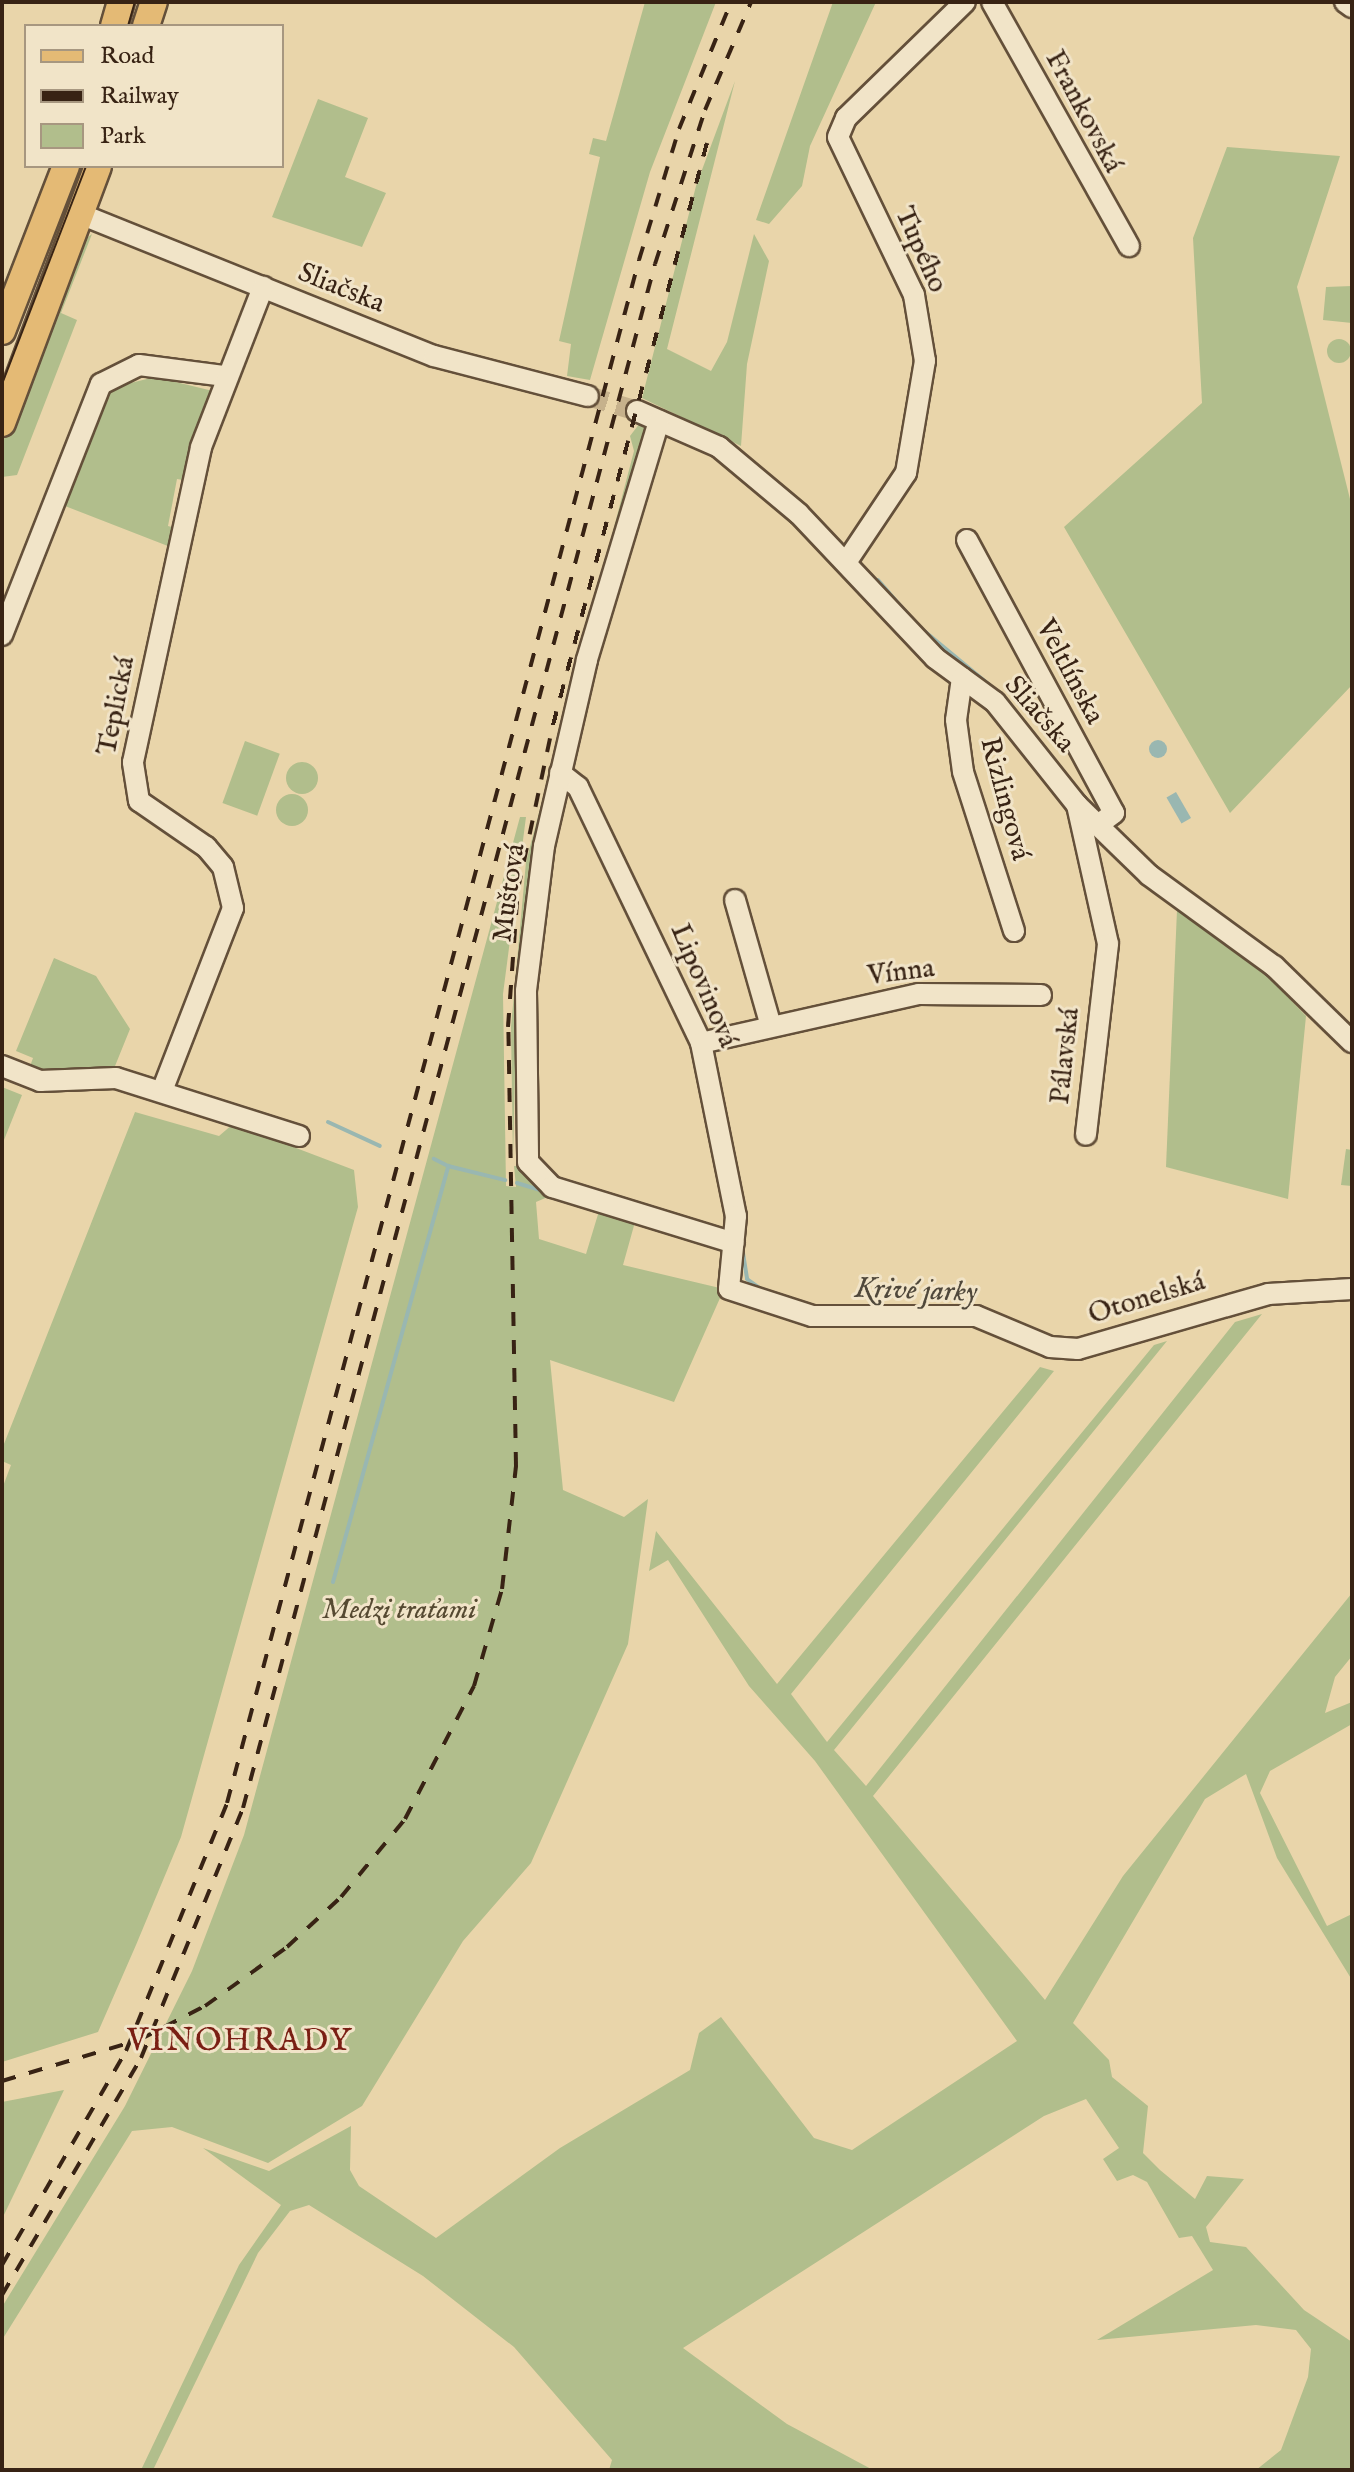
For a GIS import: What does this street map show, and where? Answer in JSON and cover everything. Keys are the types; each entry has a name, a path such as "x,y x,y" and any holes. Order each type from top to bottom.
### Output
{"main road":[{"path":"115,24 121,2"},
{"path":"147,24 154,2"},
{"path":"2,331 65,168"},
{"path":"2,423 97,168"}],"street":[{"name":"Tupého","path":"847,561 906,473 925,361 914,295 838,137 846,118 965,2"},
{"name":"Frankovská","path":"992,2 1129,246"},
{"path":"1345,2 1352,7"},
{"name":"Sliačska","path":"80,214 434,356 588,396"},
{"name":"Teplická","path":"162,1091 233,908 223,867 206,847 139,801 133,762 201,447 225,376 263,287"},
{"path":"2,635 101,384 139,365 225,376"},
{"name":"Sliačska","path":"637,411 744,466 847,561 962,678 995,702 1077,805 1149,875 1274,966 1352,1042"},
{"name":"Muštová","path":"659,421 560,773 530,939 528,1162 552,1187 734,1243"},
{"name":"Veltlínska","path":"967,540 1114,813 1098,825"},
{"name":"Rizlingová","path":"962,678 960,759 1014,931"},
{"name":"Lipovinová","path":"560,773 578,787 701,1043 729,1173 734,1243 729,1289"},
{"name":"Pálavská","path":"1077,805 1108,944 1086,1135"},
{"path":"735,900 771,1026"},
{"name":"Vínna","path":"701,1043 919,994 1041,995"},
{"path":"2,1066 40,1081 116,1078 299,1136"},
{"name":"Otonelská","path":"729,1289 812,1316 976,1316 1050,1347 1078,1349 1268,1294 1352,1289"}],"green space":[{"path":"645,2 716,2 650,172 590,380 567,376 571,344 559,341 600,157 589,154 593,138 606,141"},
{"path":"833,2 876,2 810,146 802,186 769,224 756,220"},
{"path":"735,81 667,349 711,371 727,342 754,234 769,261 747,364 741,446 642,398 696,186"},
{"path":"318,99 368,118 345,177 386,193 362,247 272,217"},
{"path":"1227,147 1340,156 1297,287 1352,507 1352,685 1230,813 1064,527 1202,403 1193,238"},
{"path":"92,234 61,313 77,320 17,475 2,477 2,444 77,245"},
{"path":"1352,286 1352,323 1323,320 1326,287"},
{"path":"1339,339 1348,342 1351,351 1348,360 1339,363 1330,360 1327,351 1330,342"},
{"path":"155,377 213,391 189,481 177,479 168,526 179,529 173,548 65,506 106,389"},
{"path":"640,423 648,433 582,659 523,1033 516,1033 513,1159 511,1027 526,862 634,451 630,436"},
{"path":"245,741 280,754 257,816 222,803"},
{"path":"302,762 313,767 318,778 313,789 302,794 291,789 286,778 291,767"},
{"path":"292,794 303,799 308,810 303,821 292,826 281,821 276,810 281,799"},
{"name":"Medzi traťami","path":"520,817 526,817 503,994 506,1186 516,1187 514,1166 525,1166 550,1196 536,1202 539,1239 586,1254 599,1211 635,1222 623,1265 724,1289 674,1402 550,1360 563,1490 624,1517 648,1499 628,1644 531,1863 463,1941 362,2106 268,2163 172,2127 132,2131 2,2340 2,2307 125,2106 192,1971 244,1835"},
{"path":"1177,910 1259,967 1306,1016 1288,1199 1166,1167"},
{"path":"54,958 96,976 130,1029 113,1071 46,1074 29,1069 33,1058 16,1051"},
{"path":"2,1087 22,1095 2,1145"},
{"path":"135,1112 219,1136 233,1124 354,1170 358,1207 181,1837 98,2032 2,2062 2,1489 11,1465 2,1461 2,1449"},
{"path":"1346,1149 1352,1150 1352,1186 1341,1185"},
{"path":"1262,1314 873,1796 1045,2000 1123,1876 1352,1593 1352,1656 1335,1677 1325,1713 1352,1702 1352,1724 1270,1771 1260,1793 1327,1926 1352,1914 1352,1980 1277,1858 1246,1774 1205,1799 1073,2023 1109,2060 1112,2077 1148,2106 1143,2153 1160,2170 1195,2199 1207,2176 1244,2179 1206,2227 1210,2242 1246,2247 1304,2310 1352,2342 1352,2470 1256,2470 1281,2450 1308,2377 1311,2349 1296,2330 1256,2325 1097,2340 1213,2270 1192,2236 1179,2238 1147,2182 1133,2175 1117,2181 1103,2159 1119,2148 1086,2099 1044,2116 683,2348 787,2424 873,2470 609,2470 612,2460 514,2347 423,2276 309,2205 290,2211 258,2253 153,2470 141,2470 239,2265 281,2205 203,2148 269,2171 351,2126 350,2170 359,2186 436,2238 560,2148 690,2070 699,2033 721,2017 814,2138 852,2150 1017,2041 815,1761 749,1686 668,1560 649,1571 656,1531 777,1684 1040,1367 1054,1371 791,1694 827,1742 1154,1345 1167,1341 834,1750 866,1786 1235,1322"},
{"path":"64,2090 2,2219 2,2102"}],"water":[{"path":"1158,740 1167,749 1158,758 1149,749"},
{"path":"1176,792 1191,818 1181,823 1166,798"}],"waterway":[{"path":"878,580 917,625 998,692"},
{"path":"1009,704 1048,754"},
{"path":"1251,937 1302,980"},
{"path":"328,1122 380,1146"},
{"path":"333,1582 448,1166 434,1159"},
{"path":"448,1166 505,1180"},
{"name":"Krivé jarky","path":"517,1183 543,1191"},
{"name":"Krivé jarky","path":"743,1253 747,1279 761,1289"},
{"name":"Krivé jarky","path":"1008,1319 1044,1334"}],"tunnel":[{"path":"588,396 637,411"}],"tram line":[{"path":"129,24 135,2"},
{"path":"2,384 85,168"}],"railway":[{"path":"2,2265 126,2051 227,1803 639,260 679,129 731,2"},
{"path":"2,2295 141,2058 243,1808 655,264 705,110 751,2"},
{"path":"2,2081 139,2040 205,2006 287,1947 341,1897 405,1819 474,1686 502,1589 516,1466 508,1027 518,889 553,725 710,131"}],"district":[{"name":"VINOHRADY","path":"240,2042"}]}
